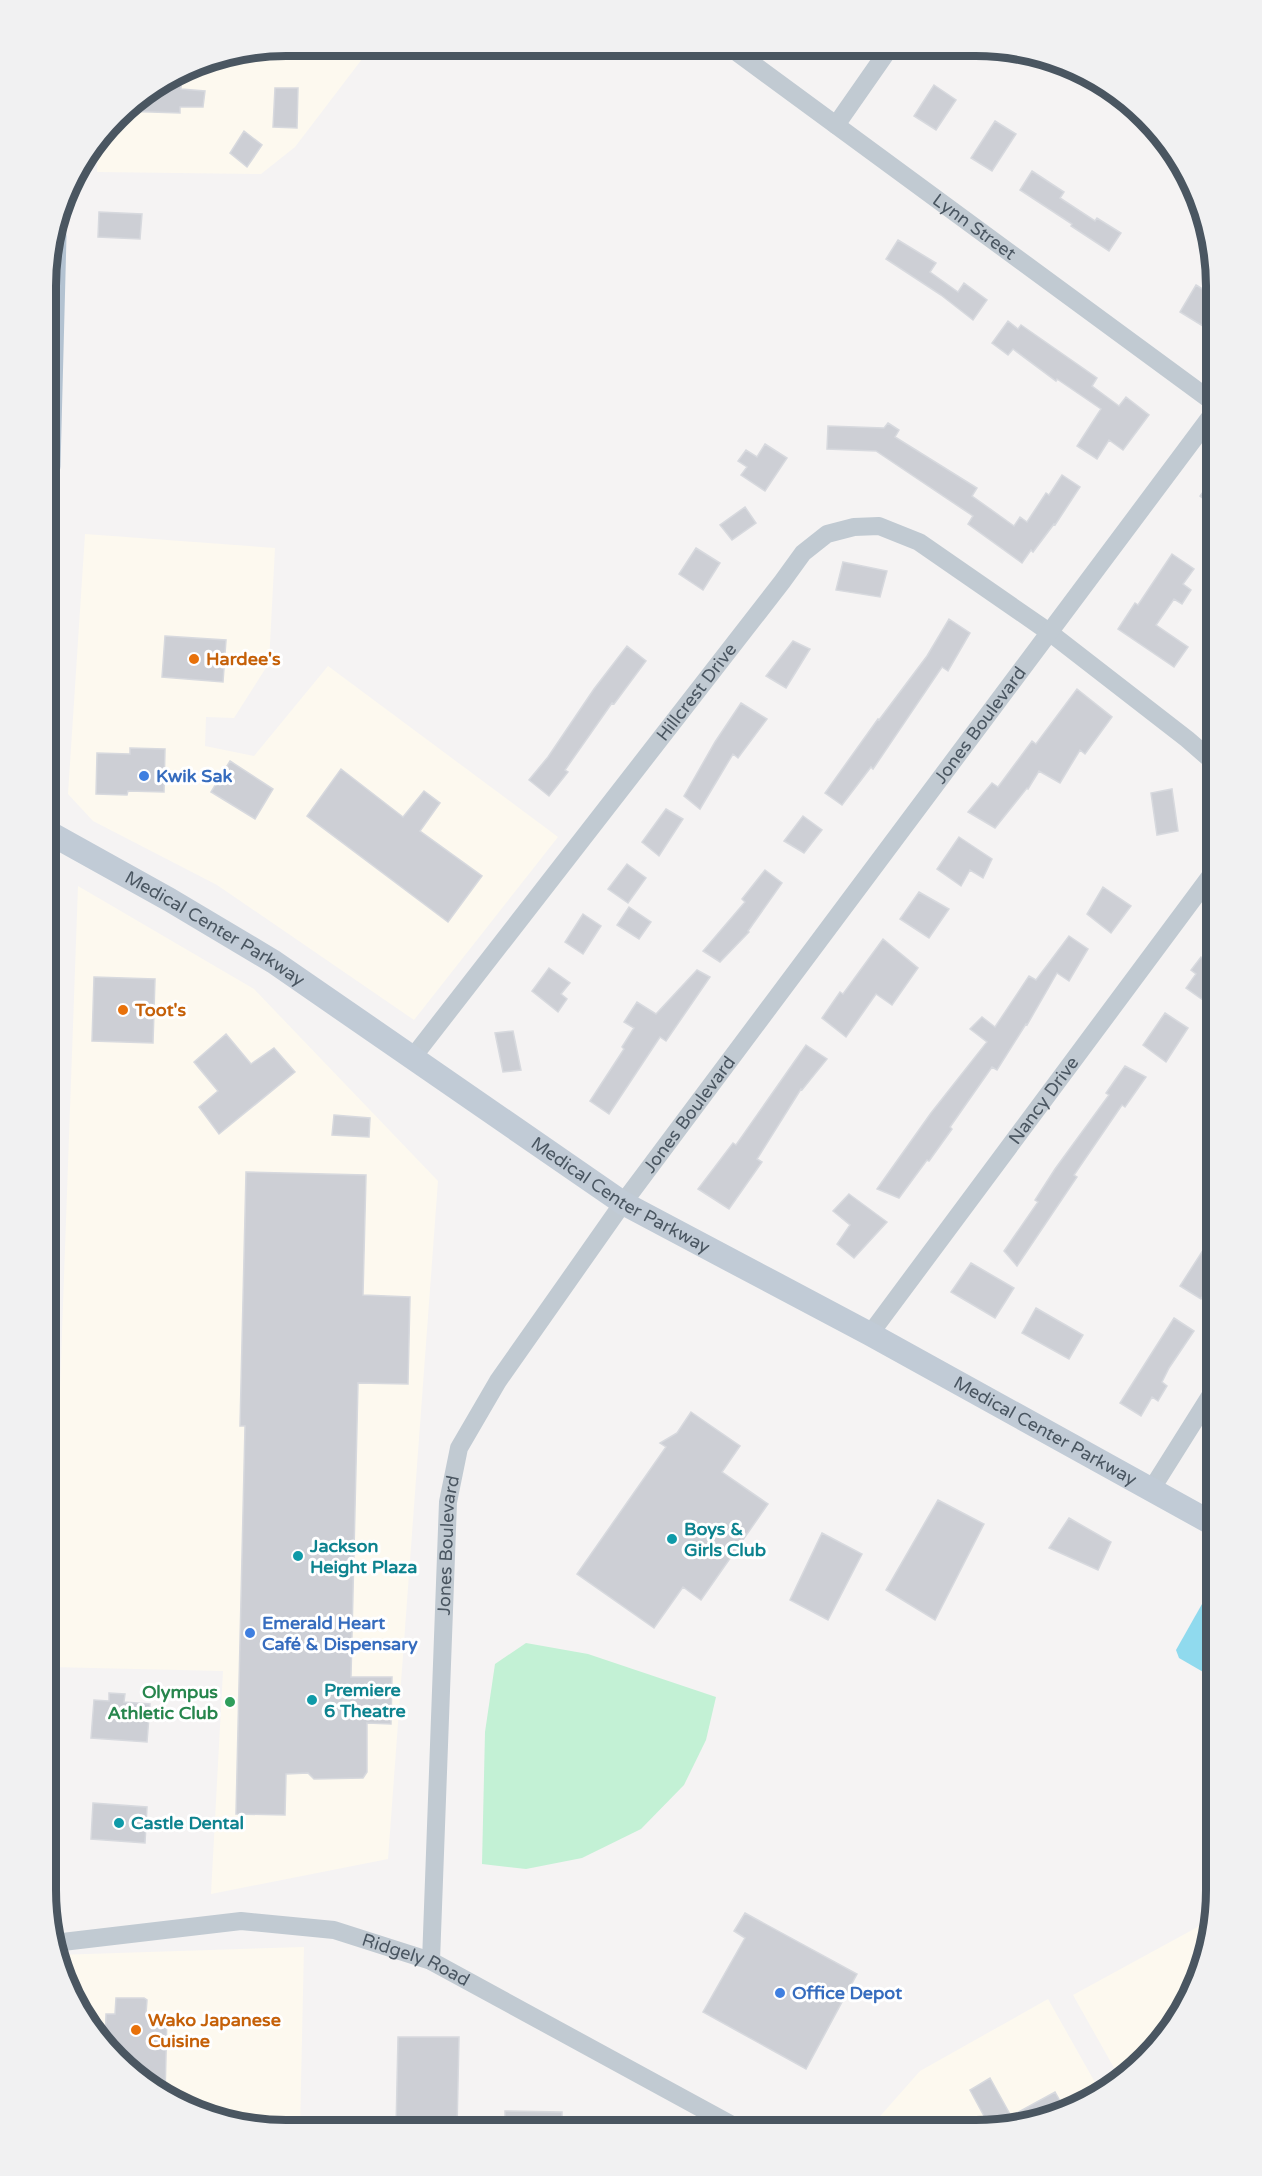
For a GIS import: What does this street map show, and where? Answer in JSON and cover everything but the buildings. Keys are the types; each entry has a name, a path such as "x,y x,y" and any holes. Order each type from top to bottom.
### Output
{"main road":[{"name":"Medical Center Parkway","path":"56,837 170,900 274,962 624,1203 870,1334 1206,1520"}],"street":[{"name":"Lynn Street","path":"742,56 1206,398"},
{"path":"836,126 884,56"},
{"name":"Jones Boulevard","path":"431,1961 448,1502 459,1448 498,1381 624,1203 1206,421"},
{"name":"Hillcrest Drive","path":"413,1057 803,553 827,534 854,527 879,526 919,542 1050,632"},
{"path":"1050,632 1206,755"},
{"name":"Nancy Drive","path":"870,1334 1206,882"},
{"path":"1151,1490 1206,1402"},
{"name":"Ridgely Road","path":"61,1942 242,1921 334,1930 431,1961 723,2120"}],"shaded area":[{"path":"364,56 295,147 261,174 97,172 98,153 123,123 158,94 184,79 226,63 256,57"},
{"path":"85,534 275,548 269,663 234,718 206,717 205,746 254,756 328,666 558,837 414,1020 217,885 93,821 68,794"},
{"path":"78,886 254,989 438,1181 388,1859 211,1894 223,1671 56,1667 56,1500"},
{"path":"1204,1923 1199,1950 1176,2005 1149,2042 1117,2072 1073,1995"},
{"path":"304,1947 300,2120 256,2119 226,2113 184,2097 158,2082 123,2053 94,2018 79,1992 65,1955"},
{"path":"1048,1999 1097,2086 1064,2103 1036,2113 1006,2119 877,2120 920,2071"}],"green space":[{"path":"526,1643 588,1654 716,1697 706,1740 684,1785 641,1829 582,1858 526,1869 482,1864 485,1732 495,1664"}],"water":[{"path":"1206,1597 1206,1674 1179,1658 1176,1650"}],"place":[{"name":"Hardee's","path":"194,659"},
{"name":"Kwik Sak","path":"144,776"},
{"name":"Toot's","path":"123,1010"},
{"name":"Boys & Girls Club","path":"672,1539"},
{"name":"Jackson Height Plaza","path":"298,1556"},
{"name":"Emerald Heart Café & Dispensary","path":"250,1633"},
{"name":"Premiere 6 Theatre","path":"312,1700"},
{"name":"Olympus Athletic Club","path":"230,1702"},
{"name":"Castle Dental","path":"119,1823"},
{"name":"Office Depot","path":"780,1993"},
{"name":"Wako Japanese Cuisine","path":"136,2030"}]}
